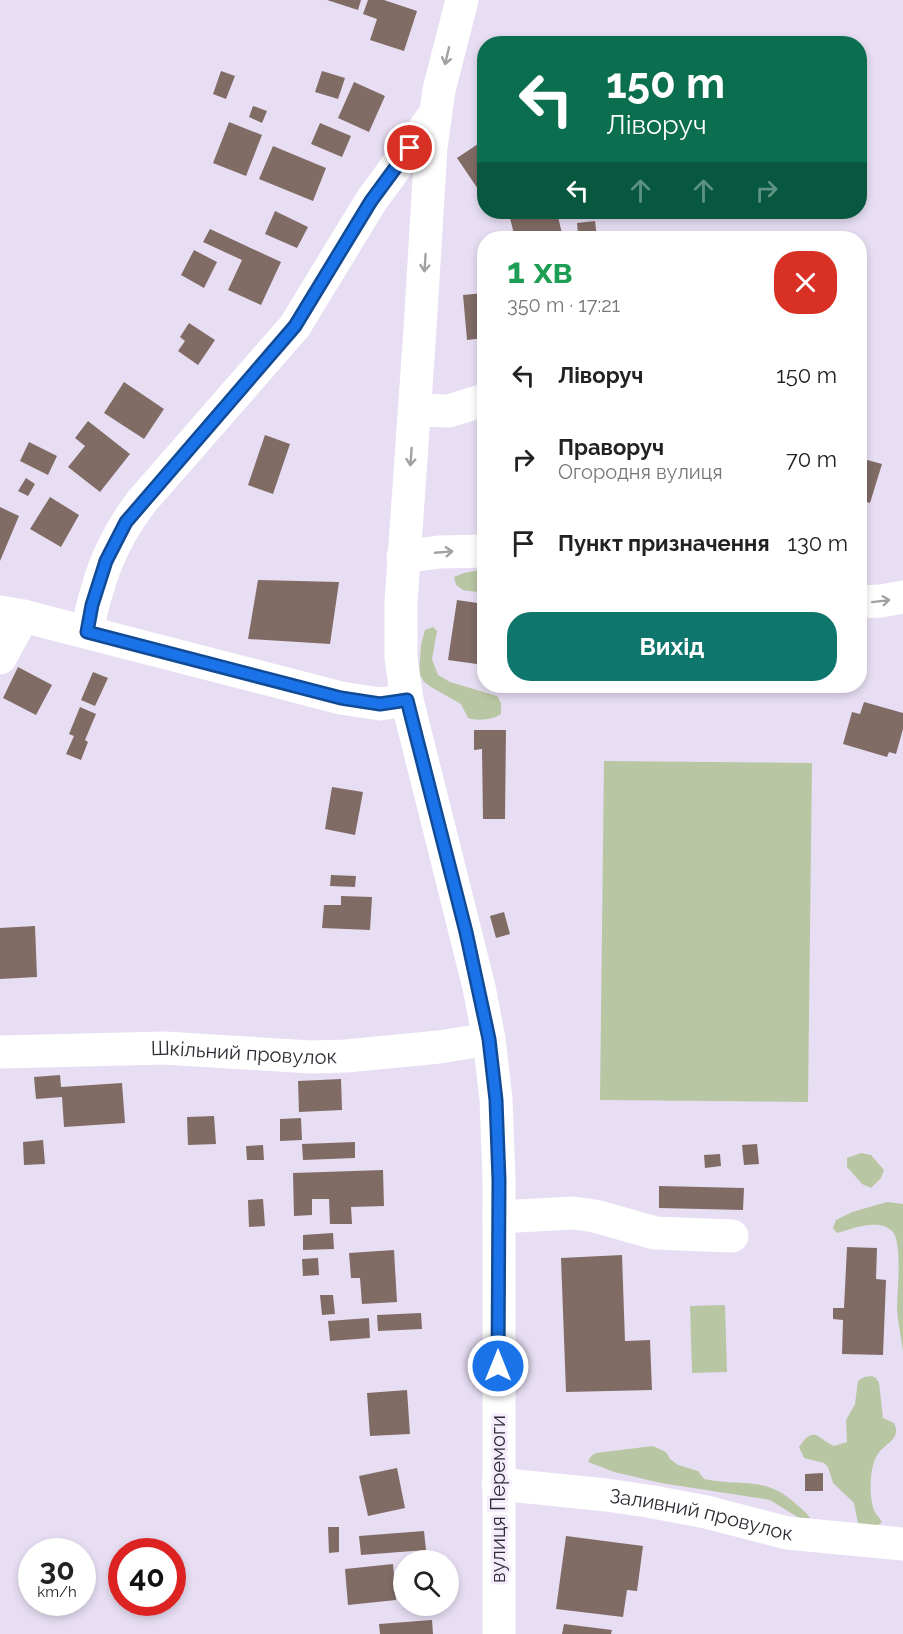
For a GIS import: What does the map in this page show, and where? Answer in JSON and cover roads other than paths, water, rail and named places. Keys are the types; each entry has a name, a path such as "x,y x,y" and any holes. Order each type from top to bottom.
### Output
{"street":[{"name":"вулиця Перемоги","path":"462,0 447,52 431,147 415,410 403,557 401,650 407,700 466,932 489,1039 496,1100 499,1217 499,1634"},
{"path":"87,632 92,605 106,561 126,522 295,326 371,201 435,113"},
{"path":"415,410 449,411 477,402"},
{"path":"403,557 438,552 477,551"},
{"path":"867,602 903,597"},
{"path":"0,658 12,614 352,700 380,704 407,700"},
{"name":"Шкільний провулок","path":"0,1052 156,1048 311,1057 400,1052 489,1039"},
{"path":"499,1217 573,1213 595,1216 655,1233 732,1236"},
{"name":"Заливний провулок","path":"498,1484 648,1501 706,1512 788,1533 903,1544"}]}
